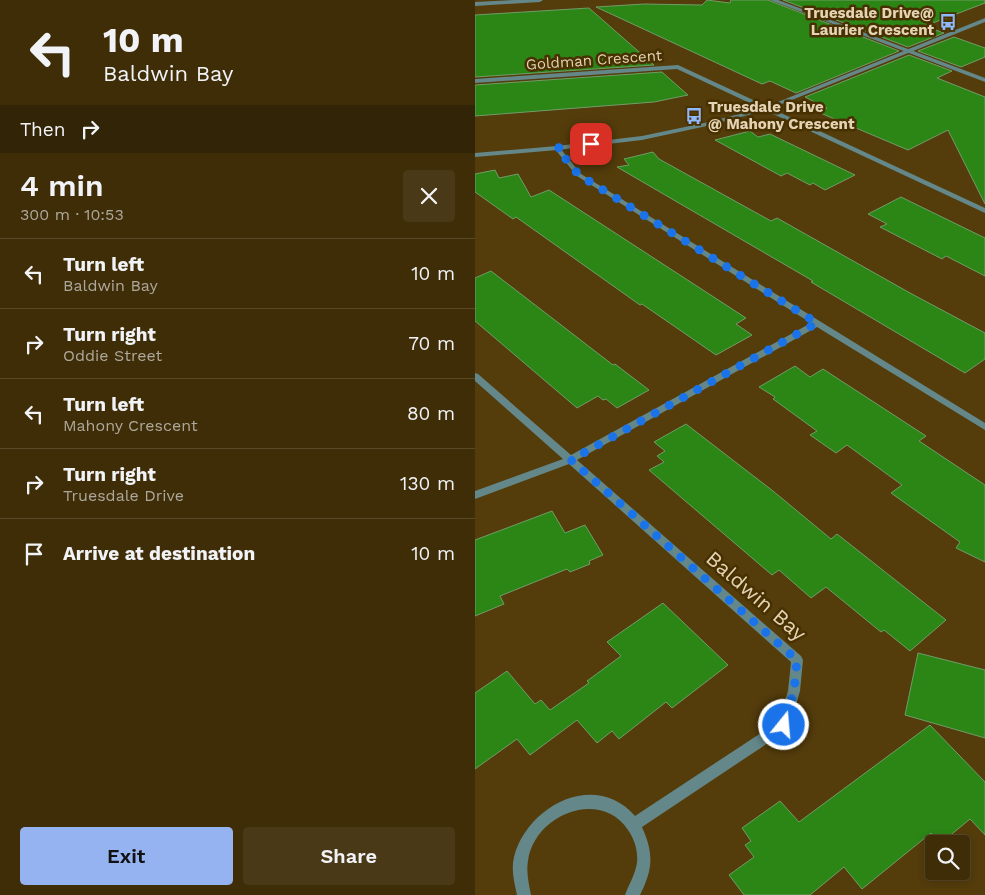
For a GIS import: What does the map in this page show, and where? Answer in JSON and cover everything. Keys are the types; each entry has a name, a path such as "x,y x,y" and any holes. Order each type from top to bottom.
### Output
{"street":[{"path":"475,4 540,0"},
{"path":"773,0 985,80"},
{"path":"475,154 557,148 642,138 705,125 765,109 985,20"},
{"name":"Goldman Crescent","path":"475,81 678,67 985,211"},
{"path":"557,148 579,175 985,427"},
{"path":"475,495 571,460 817,323"},
{"path":"475,376 571,460"},
{"name":"Baldwin Bay","path":"571,460 797,660 794,691 784,725 634,824"},
{"path":"524,895 519,877 521,857 529,836 543,819 561,808 581,802 601,803 620,811 634,824 642,841 644,861 640,881 632,895"}],"building":[{"path":"707,0 730,3 731,0 768,0 899,51 796,93 770,81 762,84 596,7 644,4 702,5"},
{"path":"783,0 985,0 985,3 925,26 944,33 908,47"},
{"path":"589,8 654,65 475,77 475,15"},
{"path":"954,37 985,48 985,57 961,67 918,51"},
{"path":"909,55 952,71 937,78 985,97 985,204 948,130 908,150 818,112 827,108 805,97"},
{"path":"662,72 688,95 654,102 475,116 475,85"},
{"path":"750,131 758,137 770,134 855,175 825,190 813,183 810,185 787,173 781,176 715,140"},
{"path":"653,152 659,159 771,221 777,218 985,333 985,359 965,373 811,282 813,281 617,167 629,165 624,159"},
{"path":"495,170 499,178 518,174 531,197 549,190 746,318 736,324 752,335 716,355 642,304 640,305 516,217 513,219 475,192 475,174"},
{"path":"901,197 985,238 985,276 946,256 942,259 880,227 887,224 868,214"},
{"path":"491,271 613,365 615,364 649,390 617,408 606,399 603,400 598,396 577,408 475,321 475,278"},
{"path":"795,366 810,377 823,369 926,436 919,441 985,485 985,562 956,548 960,542 891,493 902,485 847,445 836,453 810,435 817,431 773,399 775,397 759,387"},
{"path":"686,424 773,491 831,539 837,534 946,620 910,651 884,630 881,632 826,587 811,598 779,570 772,575 649,470 664,462 657,456 665,451 654,442"},
{"path":"552,511 565,533 585,525 603,555 589,561 590,564 570,572 567,569 500,596 504,604 475,616 475,540"},
{"path":"663,603 728,665 672,708 666,702 619,739 612,731 597,743 577,720 530,755 517,739 475,769 475,693 507,671 535,704 541,700 550,710 589,683 587,681 621,656 607,642"},
{"path":"918,653 985,670 985,738 905,715"},
{"path":"930,725 985,782 985,835 970,819 951,835 933,835 931,833 925,835 925,838 862,889 844,867 810,895 744,895 729,875 754,857 745,845 751,841 742,828 780,801 799,822"}],"place":[{"name":"Truesdale Drive@ Laurier Crescent","path":"948,22"},
{"name":"Truesdale Drive @ Mahony Crescent","path":"694,116"}],"route":[{"path":"591,144 557,148 579,175 817,323 571,460 797,660 794,691 784,725"}]}
